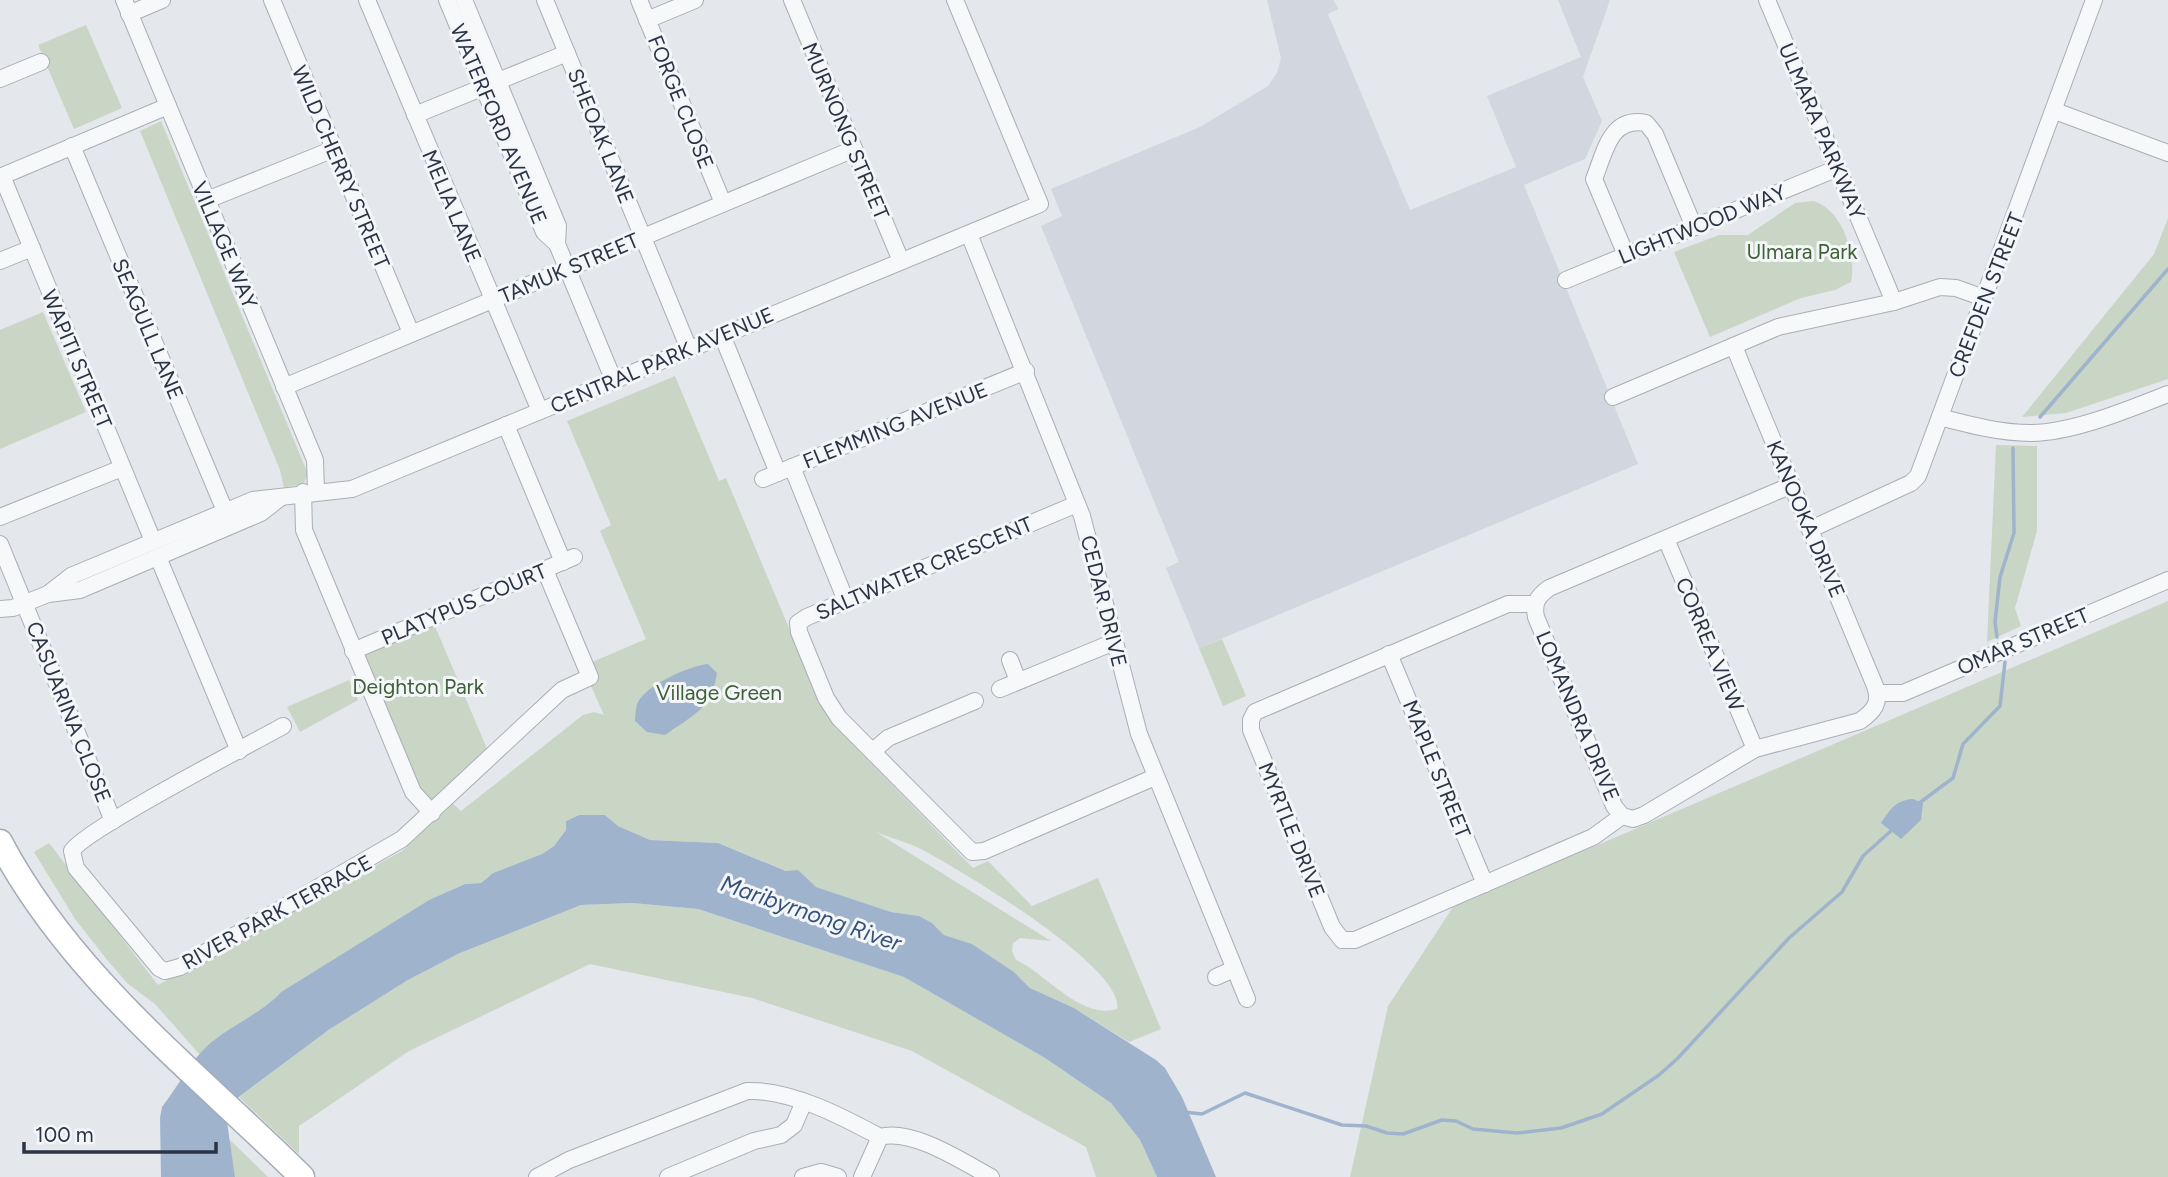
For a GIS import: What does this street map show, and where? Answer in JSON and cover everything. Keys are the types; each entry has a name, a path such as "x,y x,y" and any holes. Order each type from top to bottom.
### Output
{"main road":[{"path":"0,842 43,916 87,970 298,1173"}],"street":[{"path":"127,7 162,0"},
{"name":"WILD CHERRY STREET","path":"272,0 411,333"},
{"name":"MELIA LANE","path":"366,0 540,411"},
{"name":"WATERFORD AVENUE","path":"447,0 491,84 558,226 557,244 614,380"},
{"name":"WATERFORD AVENUE","path":"464,0 491,84"},
{"name":"SHEOAK LANE","path":"545,0 689,349"},
{"name":"FORGE CLOSE","path":"639,0 723,204"},
{"path":"647,20 695,0"},
{"name":"MURNONG STREET","path":"792,0 901,261"},
{"name":"CENTRAL PARK AVENUE","path":"155,549 225,511 253,500 352,489 1040,204 954,0"},
{"name":"ULMARA PARKWAY","path":"1768,0 1894,302"},
{"name":"CREFDEN STREET","path":"1811,529 1911,483 1918,476 2094,0"},
{"name":"VILLAGE WAY","path":"127,7 315,460 304,530 413,792 432,813"},
{"path":"415,115 567,53"},
{"path":"0,79 41,62"},
{"path":"1,176 167,106"},
{"path":"2055,111 2168,153"},
{"path":"1626,255 1594,179 1613,131 1624,123 1646,123 1655,134 1694,227"},
{"name":"SEAGULL LANE","path":"72,146 225,511"},
{"path":"207,200 334,149"},
{"name":"TAMUK STREET","path":"284,387 854,149"},
{"name":"LIGHTWOOD WAY","path":"1566,280 1838,168"},
{"name":"WAPITI STREET","path":"1,176 155,549"},
{"name":"CEDAR DRIVE","path":"969,234 1077,504 1139,734 1247,999"},
{"path":"0,261 32,248"},
{"path":"1612,397 1778,327 1894,302 1940,287 1956,288 1984,298"},
{"path":"722,335 778,473 846,601"},
{"name":"KANOOKA DRIVE","path":"1734,346 1877,693"},
{"name":"FLEMMING AVENUE","path":"778,473 1026,371"},
{"path":"1940,416 1996,430 2035,433 2063,429 2168,394"},
{"name":"PLATYPUS COURT","path":"353,651 569,559 506,425"},
{"path":"0,517 122,468"},
{"name":"LOMANDRA DRIVE","path":"1792,485 1549,588 1540,594 1535,604 1536,617 1614,806 1622,816 1633,819 1755,749 1860,721 1876,708 1877,693"},
{"name":"CENTRAL PARK AVENUE","path":"0,609 48,594 71,576 261,513 280,498"},
{"name":"SALTWATER CRESCENT","path":"1077,504 798,623 799,632 826,698 839,718 972,852 984,851 1155,778"},
{"name":"CORREA VIEW","path":"1666,539 1755,749"},
{"name":"CASUARINA CLOSE","path":"0,544 113,821"},
{"path":"155,549 239,751"},
{"name":"RIVER PARK TERRACE","path":"284,726 113,821 78,843 72,852 74,863 156,966 165,971 180,967 384,852 432,813 562,690 590,677 545,569"},
{"name":"OMAR STREET","path":"1877,693 1903,693 2168,580"},
{"name":"MYRTLE DRIVE","path":"1535,604 1508,604 1264,706 1251,720 1251,730 1332,927 1342,940 1356,940 1593,837 1622,816"},
{"path":"999,689 1114,642"},
{"name":"MAPLE STREET","path":"1389,654 1485,884"},
{"path":"1010,660 1018,681"},
{"path":"873,751 888,738 975,701"},
{"path":"1216,977 1234,969"},
{"path":"537,1177 569,1160 747,1091 775,1093 846,1117 880,1137 899,1135 933,1147 991,1177"},
{"path":"668,1177 754,1141 781,1136 794,1125 803,1104"},
{"path":"862,1177 880,1137"},
{"path":"803,1177 821,1172 838,1177"}],"shaded area":[{"path":"1267,0 1334,0 1338,9 1328,14 1410,210 1516,167 1487,96 1581,57 1558,0 1610,0 1583,77 1602,121 1585,159 1524,185 1638,464 1199,648 1166,568 1179,562 1041,226 1062,216 1051,189 1200,127 1268,86 1277,73 1281,58"}],"green space":[{"path":"86,25 122,108 74,129 38,45"},
{"path":"161,121 308,474 304,483 284,488 280,470 140,131"},
{"name":"Ulmara Park","path":"1813,201 1832,213 1845,234 1852,259 1851,282 1835,290 1801,298 1710,337 1674,252 1719,235 1748,235 1795,203"},
{"path":"2168,218 2168,379 2066,413 2022,417 2154,254"},
{"path":"43,312 86,412 0,449 0,330"},
{"name":"Village Green","path":"675,376 719,481 726,478 820,702 831,722 973,868 988,861 1032,906 1098,878 1161,1029 1129,1042 1074,1008 1030,988 1014,972 972,944 944,935 932,923 919,916 891,912 816,887 802,877 718,843 650,840 618,826 605,815 579,815 566,821 566,830 554,846 542,854 493,873 481,883 465,884 429,900 281,992 262,1009 218,1037 200,1055 155,1004 128,984 75,919 34,852 49,843 158,985 402,851 453,804 461,811 583,715 594,712 604,715 590,684 598,681 590,663 646,639 600,531 611,525 567,421","holes":["876,832 916,847 940,860 1036,921 1095,969 1113,991 1117,1009 1103,1011 1077,1002 1016,960 1012,951 1013,943 1020,938 1051,941"]},
{"path":"1996,445 2037,446 2037,531 2015,608 2021,626 1987,642"},
{"path":"2168,601 2168,1177 1350,1177 1388,1006 1453,907"},
{"name":"Deighton Park","path":"434,624 488,751 440,796 429,801 421,791 361,654"},
{"path":"1222,639 1246,696 1223,706 1199,648"},
{"path":"349,680 358,700 300,732 287,707"},
{"path":"632,903 698,909 904,977 1045,1058 1111,1103 1140,1140 1157,1177 1096,1177 1086,1147 912,1051 752,998 590,964 409,1051 299,1126 299,1154 239,1097 330,1029 408,980 460,953 581,905"},
{"path":"227,1137 268,1177 235,1177"}],"water":[{"path":"708,664 717,673 711,695 700,710 665,735 647,732 635,721 637,704 649,690 690,668"},
{"path":"1913,799 1923,803 1921,820 1901,839 1881,823 1894,806"},
{"name":"Maribyrnong River","path":"579,815 605,815 618,826 650,840 718,843 786,871 798,870 816,887 891,912 919,916 932,923 944,935 972,944 1014,972 1030,988 1074,1008 1165,1068 1182,1097 1216,1177 1157,1177 1140,1140 1111,1103 1045,1058 904,977 698,909 632,903 581,905 460,953 408,980 330,1029 236,1099 227,1122 235,1177 161,1177 162,1107 207,1046 281,992 429,900 465,884 481,883 493,873 542,854 554,846 566,830 566,821"}],"waterway":[{"path":"2040,417 2168,269"},
{"path":"1997,637 1995,622 2000,577 2014,533 2013,448"},
{"path":"1918,804 1953,778 1963,744 2000,706 2005,662"},
{"path":"1184,1112 1202,1114 1245,1093 1342,1125 1366,1126 1387,1133 1403,1134 1442,1120 1456,1121 1473,1129 1517,1133 1561,1128 1602,1114 1659,1075 1678,1058 1789,938 1842,892 1863,856 1893,829"}]}
